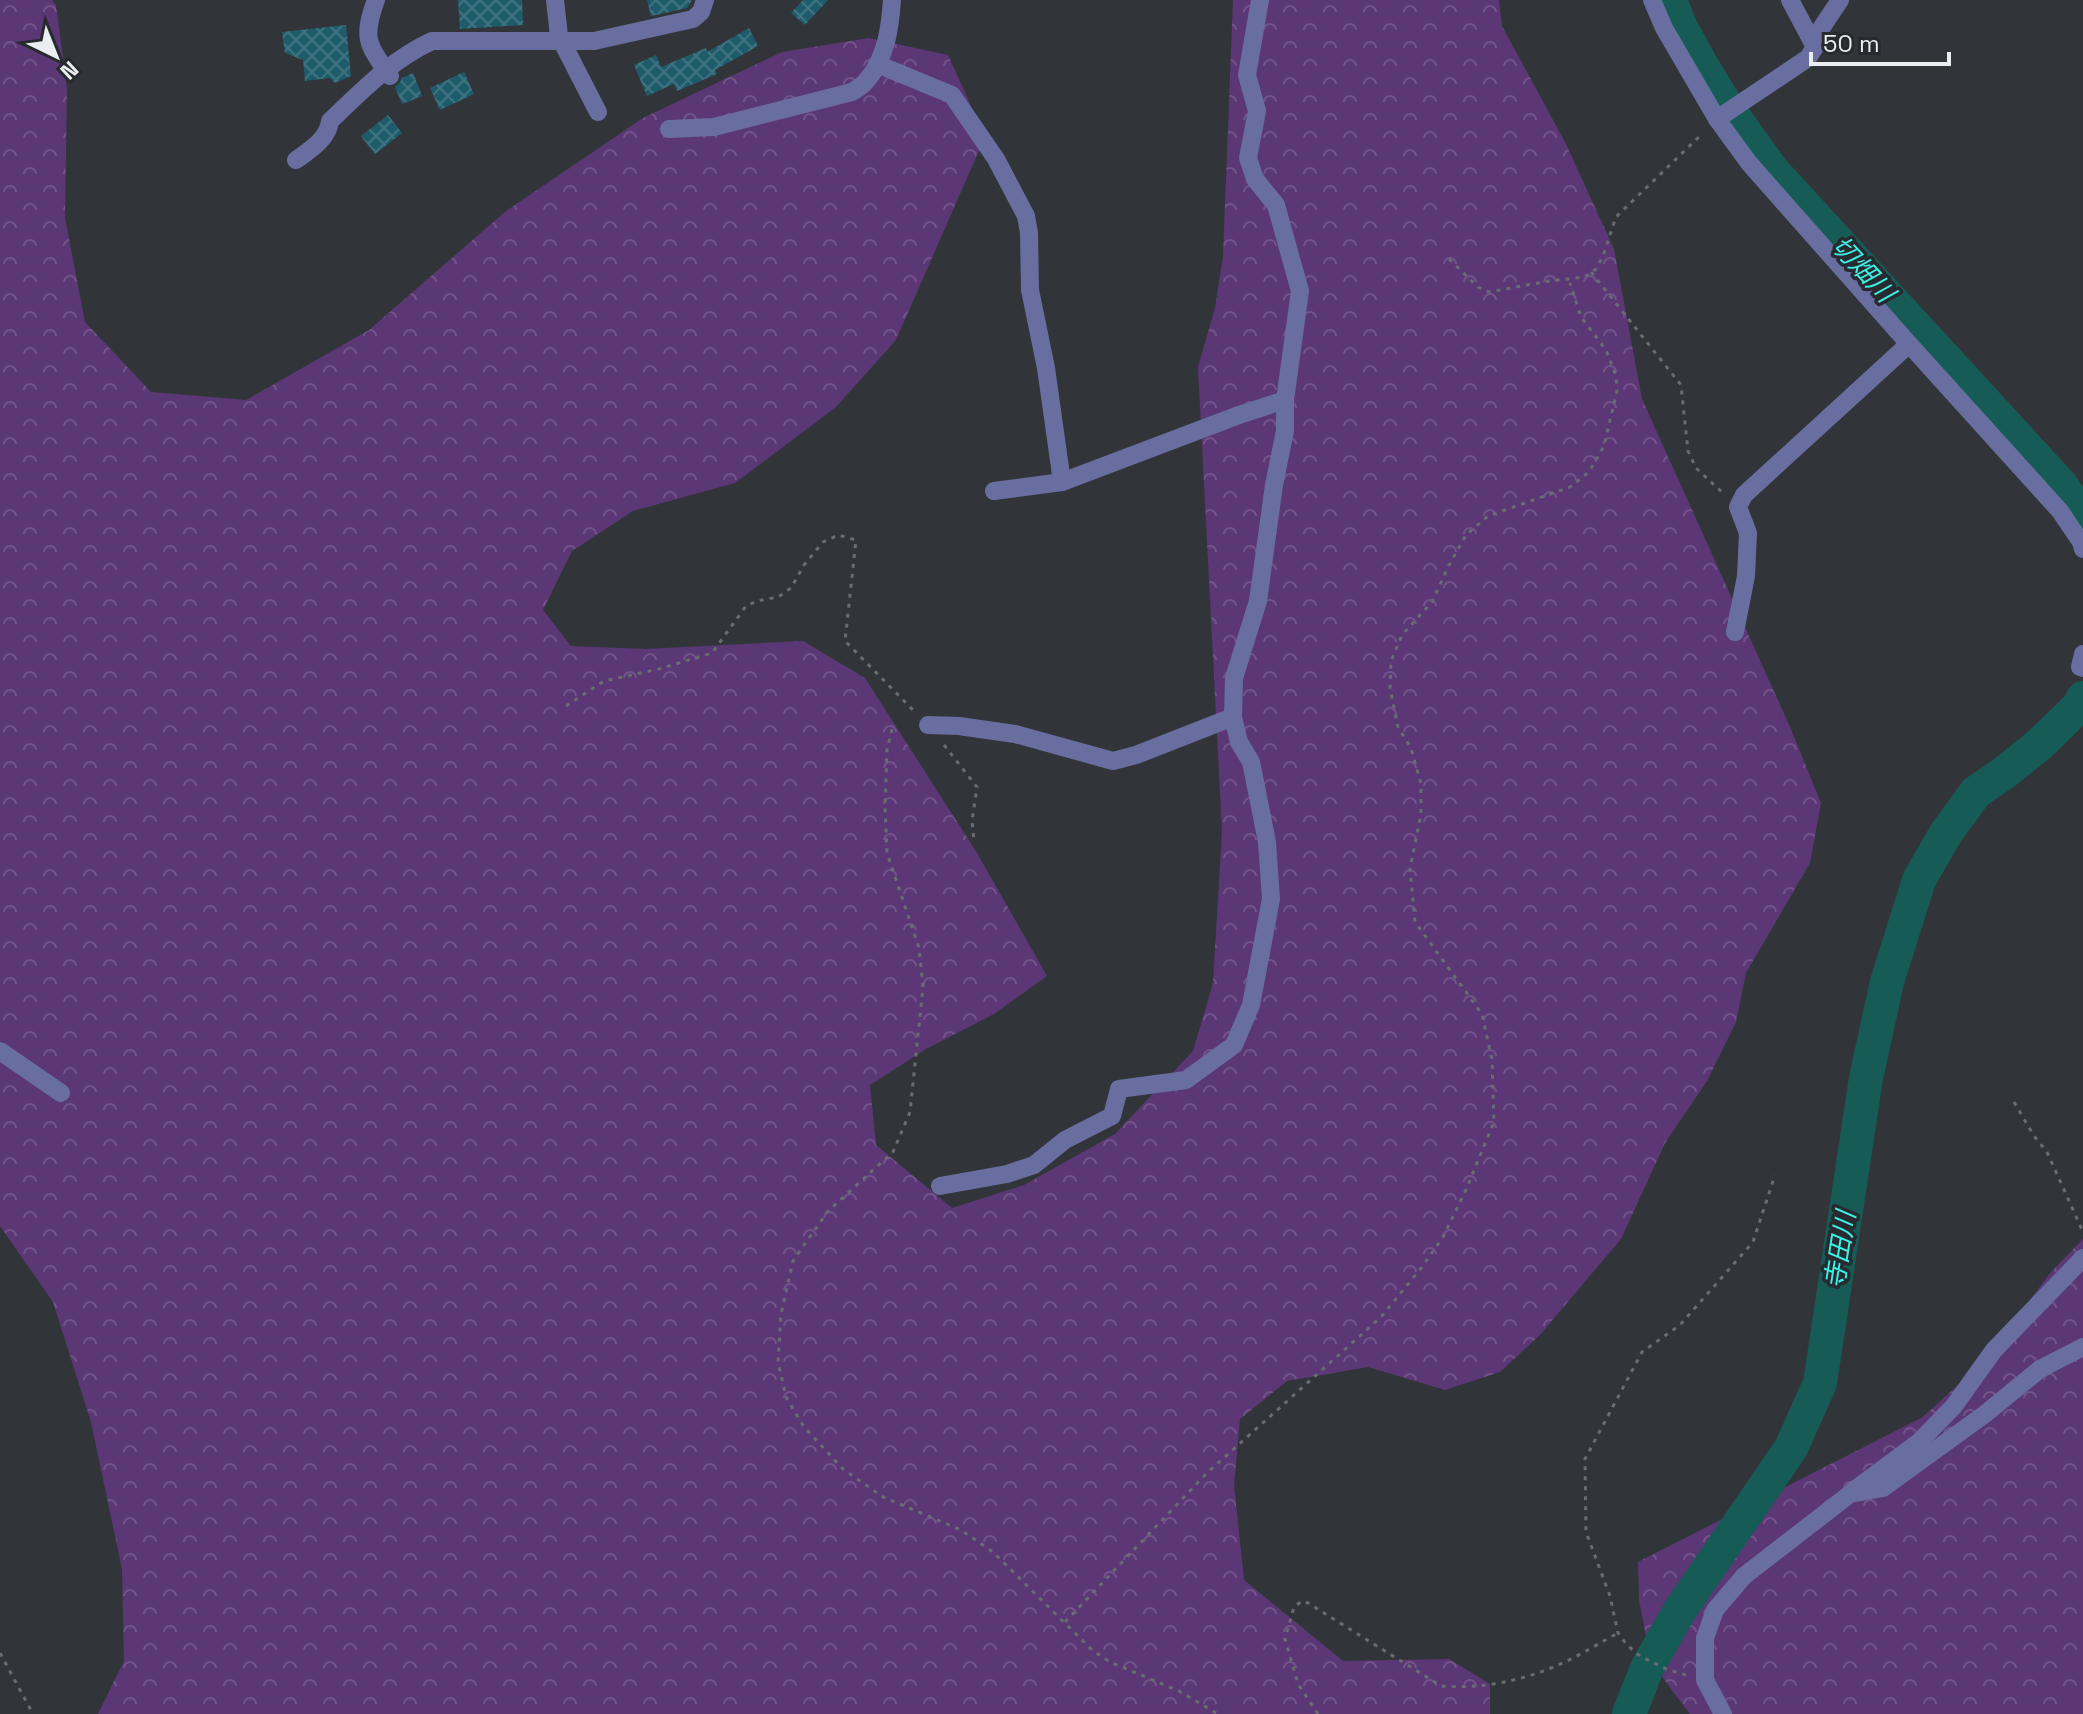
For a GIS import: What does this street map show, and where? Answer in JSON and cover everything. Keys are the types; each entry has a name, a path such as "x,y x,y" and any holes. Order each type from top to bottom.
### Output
{"street":[{"path":"376,0 367,24 368,38 388,73"},
{"path":"555,0 559,36 598,112"},
{"path":"296,160 316,146 329,129 330,121 415,49 432,41 594,41 693,19 701,12 705,0"},
{"path":"669,129 714,127 852,92 867,81 881,58 890,28 892,0"},
{"path":"940,1186 1007,1174 1034,1165 1065,1140 1112,1116 1119,1089 1186,1080 1234,1045 1251,1005 1271,899 1267,842 1254,776 1251,762 1239,742 1233,717 1234,678 1258,601 1285,431 1285,400 1300,291 1276,205 1255,179 1248,158 1257,111 1247,75 1260,0"},
{"path":"1652,0 1664,28 1717,119 1749,163 2060,511 2083,549"},
{"path":"1790,0 1815,47"},
{"path":"1717,119 1808,58 1822,27 1840,0"},
{"path":"877,64 952,95 996,159 1026,216 1030,290 1046,368 1062,482"},
{"path":"1735,632 1746,576 1748,533 1738,507 1744,495 1909,344"},
{"path":"994,491 1062,482 1285,400"},
{"path":"2083,654 2080,667 2083,668"},
{"path":"928,725 1015,734 1113,761 1233,717"},
{"path":"0,1051 61,1093"},
{"path":"1723,1714 1705,1680 1705,1638 1715,1610 1744,1576 1919,1442 1954,1406 1994,1350 2083,1258"},
{"path":"1850,1494 1883,1488 1985,1414 2040,1369 2083,1347"}],"path":[{"path":"1449,259 1478,287 1489,292 1585,277 1596,269 1603,256 1616,217 1717,119"},
{"path":"1591,272 1681,385 1688,451 1696,468 1738,507"},
{"path":"1065,1622 1208,1472 1381,1317 1443,1237 1494,1122 1492,1060 1482,1014 1415,922 1410,869 1421,814 1421,784 1411,748 1398,727 1390,688 1391,661 1402,635 1432,602 1466,535 1488,516 1570,487 1589,472 1604,446 1617,391 1616,376 1606,350 1581,317 1570,283"},
{"path":"566,706 604,681 712,653 746,606 778,597 791,588 804,565 823,542 838,535 856,540 845,641 928,725 977,787 972,821 974,841"},
{"path":"892,729 887,750 887,853 919,948 923,987 910,1112 893,1152 828,1211 793,1261 781,1314 778,1362 786,1397 804,1427 843,1469 883,1497 961,1530 993,1552 1092,1650 1110,1662 1179,1691 1218,1714"},
{"path":"2014,1102 2047,1152 2083,1232"},
{"path":"1705,1680 1666,1669 1640,1656 1618,1633 1610,1596 1586,1532 1585,1459 1642,1352 1680,1325 1753,1242 1775,1175"},
{"path":"1318,1714 1298,1684 1285,1639 1294,1607 1302,1601 1441,1686 1502,1683 1552,1668 1618,1633"},
{"path":"0,1653 33,1714"}],"green space":[{"path":"0,0 52,0 56,5 67,89 65,218 85,322 151,392 246,400 369,330 506,211 643,118 782,52 869,38 948,55 985,137 896,340 836,407 735,483 633,511 572,551 543,610 571,646 645,649 803,641 865,678 977,853 1047,976 994,1014 926,1049 870,1085 876,1145 952,1208 1024,1185 1115,1134 1193,1051 1213,983 1222,831 1198,367 1215,308 1223,256 1233,0 1499,0 1502,26 1566,144 1614,249 1642,399 1790,727 1821,803 1810,863 1746,973 1736,1022 1707,1081 1665,1143 1621,1239 1539,1336 1500,1372 1445,1390 1368,1367 1287,1381 1240,1419 1234,1485 1244,1580 1343,1661 1449,1659 1490,1684 1490,1714 98,1714 124,1661 122,1569 91,1422 53,1302 0,1226"},
{"path":"2083,1239 2083,1714 1690,1714 1651,1662 1639,1600 1638,1562 1923,1417 1983,1362 2051,1272"}],"building":[{"path":"458,0 522,0 523,25 460,29"},
{"path":"647,0 692,0 687,8 651,16"},
{"path":"803,0 828,0 805,25 791,13"},
{"path":"346,25 351,76 335,83 330,78 305,81 303,60 285,53 282,32"},
{"path":"749,28 758,46 715,70 717,74 677,91 674,84 647,96 634,65 656,55 661,67 706,48 707,52"},
{"path":"464,72 474,94 440,110 430,88"},
{"path":"413,73 422,96 402,104 395,87 402,78"},
{"path":"388,115 402,133 375,154 361,136"}],"waterway":[{"name":"切畑川","path":"1670,0 1701,64 1772,170 2062,486 2083,518"},
{"name":"寺田川","path":"1629,1714 1647,1668 1680,1610 1791,1448 1820,1383 1866,1078 1887,982 1919,880 1946,833 1976,792 2040,744 2079,706 2083,698"}]}
